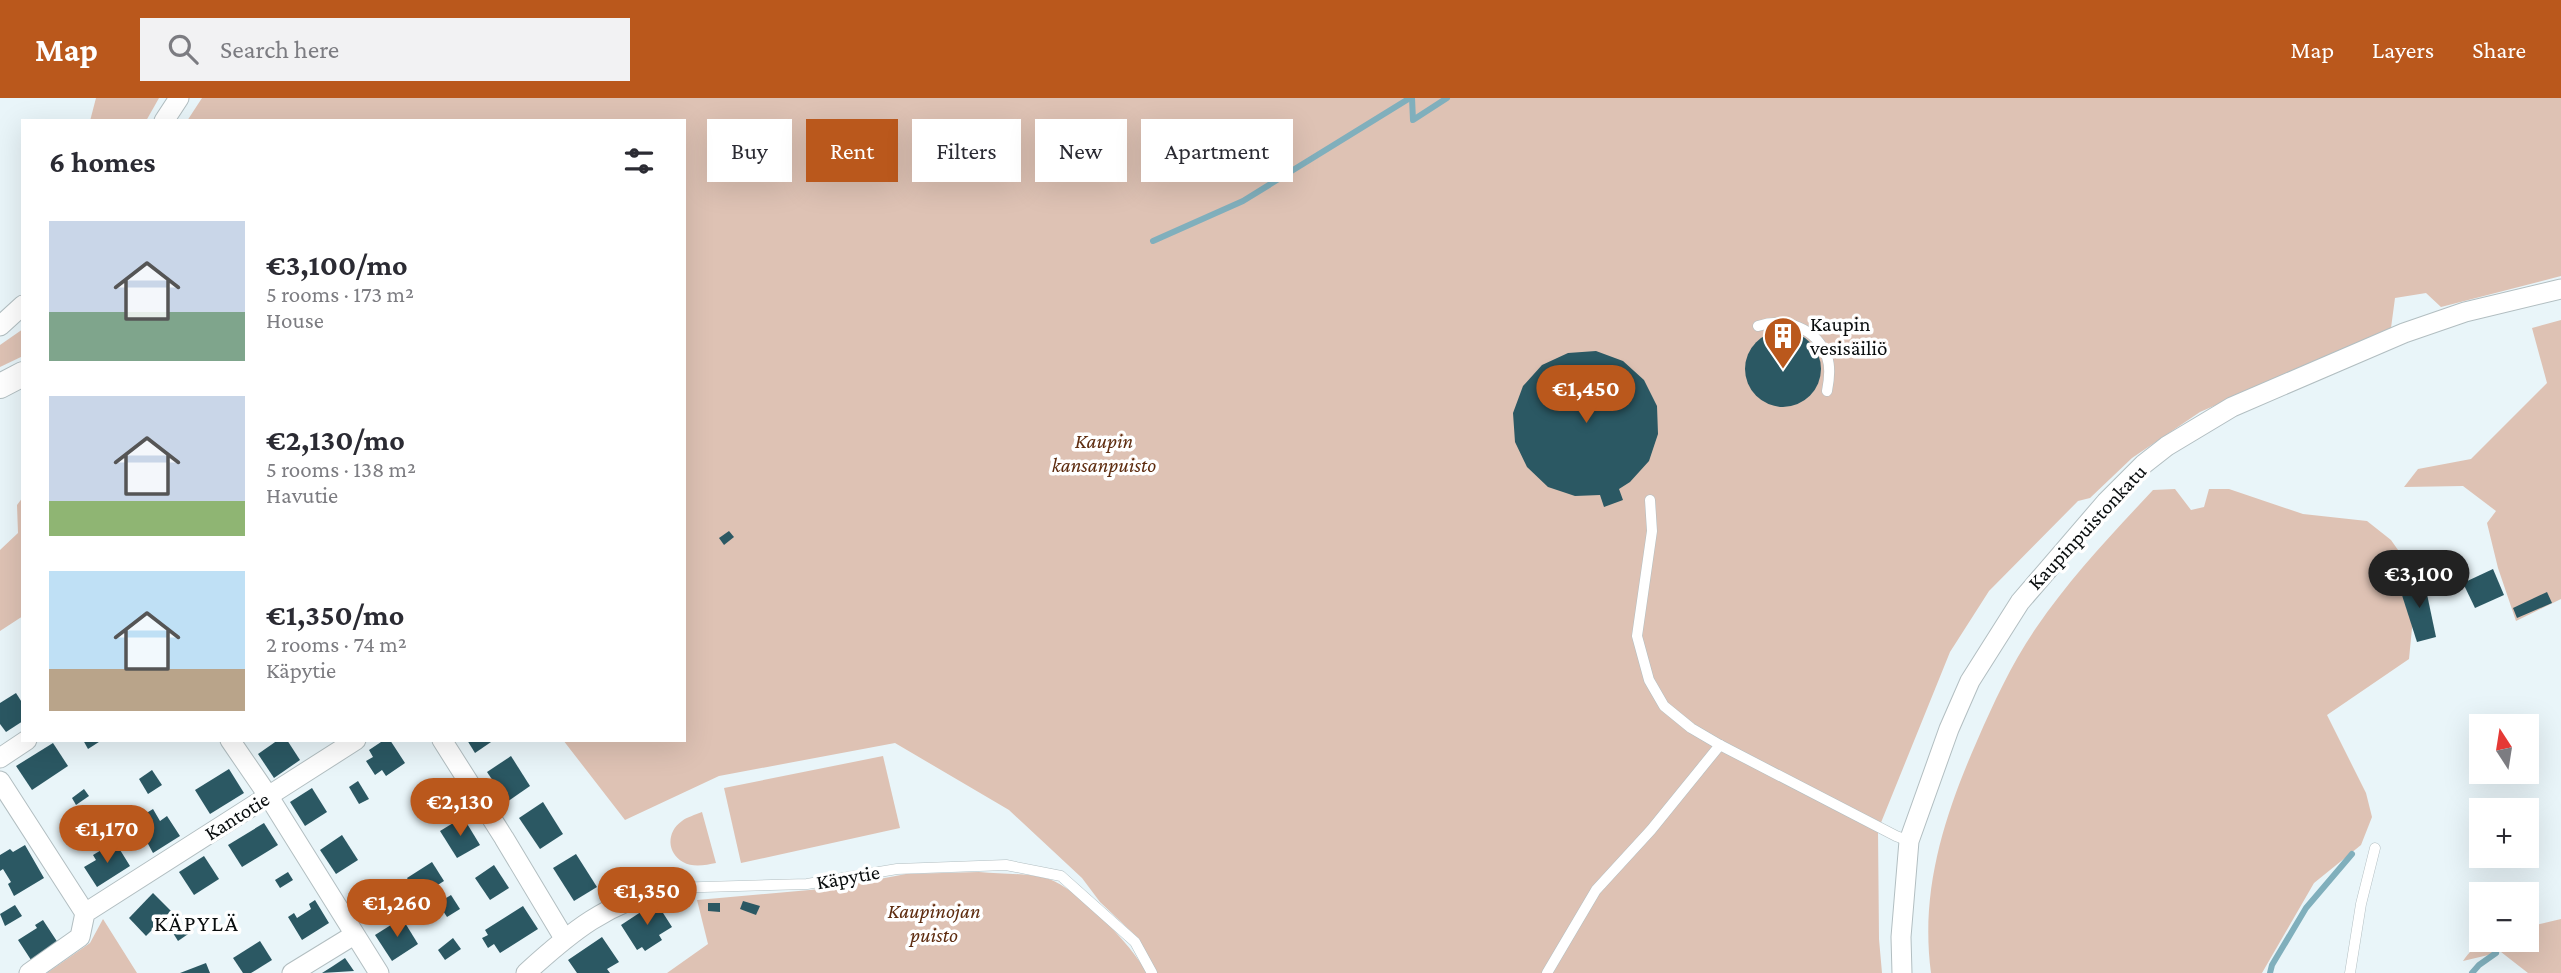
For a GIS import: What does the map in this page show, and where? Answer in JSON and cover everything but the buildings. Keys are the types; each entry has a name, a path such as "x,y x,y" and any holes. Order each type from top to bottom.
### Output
{"street":[{"path":"165,119 179,98"},
{"name":"Kaupinpuistonkatu","path":"1902,973 1902,901 1909,841 1925,791 1964,693 2020,601 2066,546 2144,464 2189,431 2220,413 2404,333 2465,312 2561,289"},
{"path":"0,326 21,307"},
{"path":"0,386 21,375"},
{"path":"0,758 24,742"},
{"path":"231,742 379,973"},
{"name":"Kantotie","path":"85,913 353,742"},
{"path":"443,742 505,838 564,938"},
{"path":"0,781 85,913 80,937 29,973"},
{"name":"Käpytie","path":"526,973 564,938 602,913 635,896 669,888"},
{"path":"292,973 354,935"}],"lane":[{"path":"1758,326 1770,322 1786,322 1813,336 1828,359 1827,391"},
{"path":"1650,500 1652,531 1637,636 1649,680 1664,706 1691,728 1720,745 1909,841"},
{"path":"1548,973 1596,890 1651,830 1720,745"},
{"path":"2350,973 2361,904 2375,848"},
{"name":"Käpytie","path":"669,888 807,884 897,869 1006,865 1061,876 1135,942 1152,973"}],"green space":[{"path":"96,98 159,98 147,119 91,119"},
{"name":"Kaupin kansanpuisto","path":"202,98 2561,98 2561,276 2441,307 2426,293 2395,298 2391,328 2200,412 2132,458 2090,498 2078,501 1989,591 1950,652 1878,830 1882,973 1157,973 1138,938 1100,902 1082,878 1009,810 895,743 719,776 625,820 565,742 686,742 686,119 188,119"},
{"path":"2561,320 2561,599 2516,621 2498,568 2487,523 2496,511 2463,486 2404,487 2418,469 2471,459 2547,383 2532,328"},
{"path":"21,330 21,357 0,367 0,345"},
{"path":"2175,489 2191,510 2204,507 2209,489 2229,489 2303,514 2367,521 2391,540 2417,577 2409,659 2327,715 2366,793 2372,817 2361,845 2314,883 2262,973 1931,973 1929,913 1932,883 1945,826 1965,769 2004,683 2036,628 2092,557 2153,490"},
{"path":"21,500 21,617 0,631 0,550 18,533 17,505"},
{"path":"883,756 900,828 741,863 724,788"},
{"path":"702,812 716,863 691,865 683,862 674,853 671,836 682,821"},
{"name":"Kaupinojan puisto","path":"979,872 1029,875 1057,883 1102,918 1140,961 1147,973 667,973 708,944 697,900 832,888 906,874"},
{"path":"103,919 137,973 47,973 90,943"},
{"path":"2561,919 2561,973 2528,973 2501,952 2539,952 2539,924"},
{"path":"2470,952 2501,952 2463,961"}],"waterway":[{"path":"1153,241 1243,201 1410,98"},
{"path":"1412,98 1413,120 1447,98"},
{"path":"2270,973 2272,965 2306,908 2352,854"},
{"path":"2472,973 2496,953"}],"place":[{"name":"Kaupin vesisäiliö","path":"1783,370"}],"district":[{"name":"KÄPYLÄ","path":"197,923"}]}
